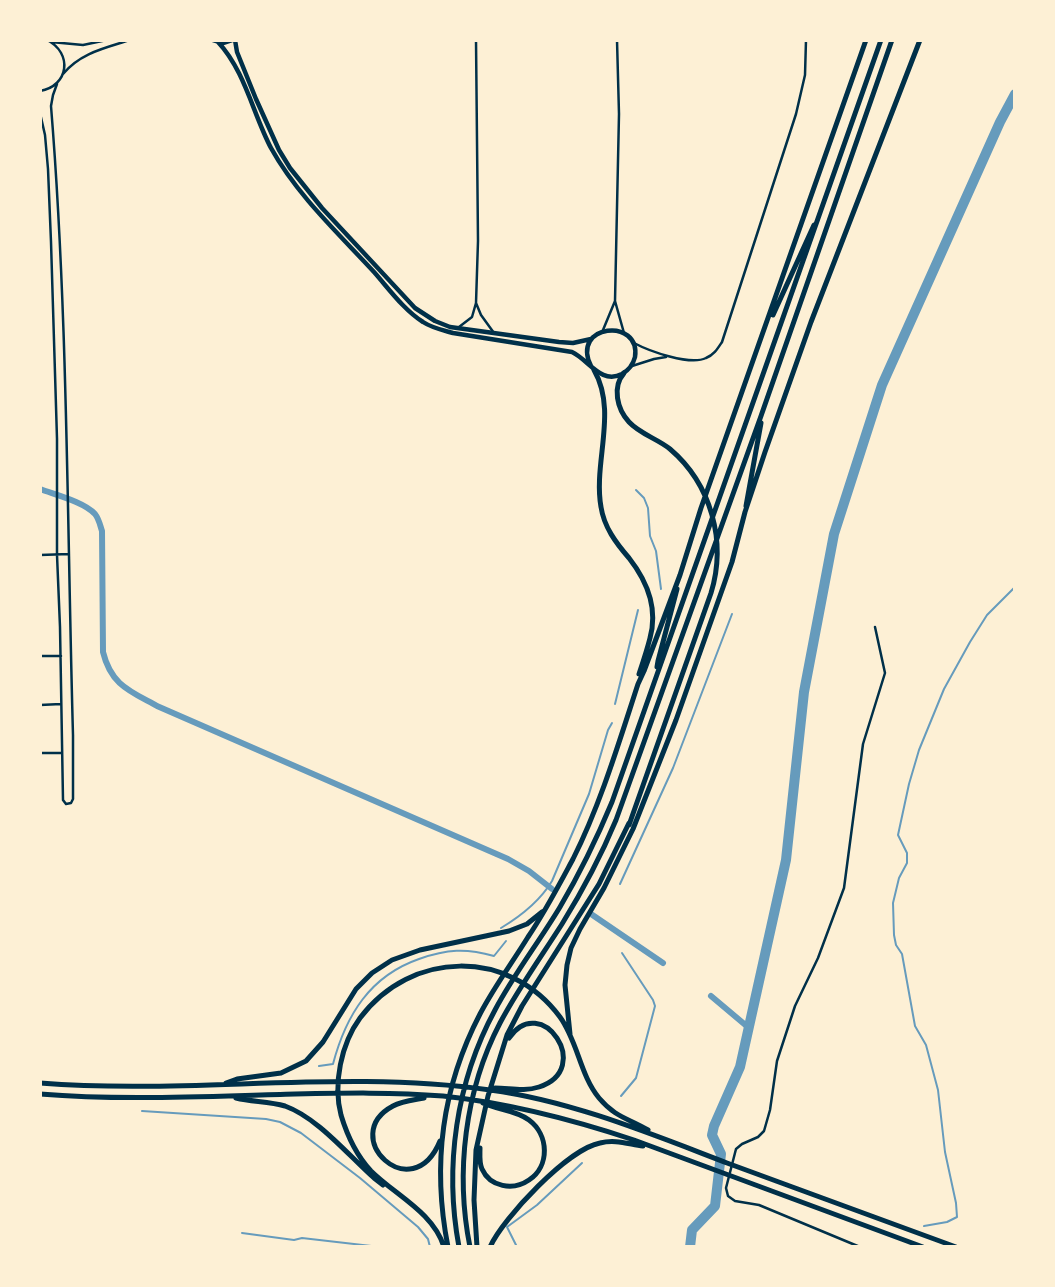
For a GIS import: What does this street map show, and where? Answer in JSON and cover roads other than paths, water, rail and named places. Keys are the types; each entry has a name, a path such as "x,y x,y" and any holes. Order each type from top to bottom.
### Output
{"highway":[{"path":"638,684 680,575 701,508 866,40"},
{"path":"459,1247 452,1179 453,1149 467,1076 495,1010 588,857 612,802 881,40"},
{"path":"470,1247 463,1182 464,1152 479,1075 499,1024 577,899 617,820 892,40"},
{"path":"570,1034 565,985 571,948 633,830 676,720 732,562 765,452 820,299 920,40"},
{"path":"758,351 817,219"},
{"path":"435,1096 401,1103 386,1111 376,1123 373,1138 377,1152 386,1163 407,1169 421,1165 436,1150 454,1077 468,1039 482,1011 545,910 589,824 638,684 651,634 652,603 641,575 612,537 602,514 599,486 604,398 593,368"},
{"path":"624,373 619,379 617,393 621,408 634,426 670,449 689,468 704,492 714,522 717,551 714,581 629,825"},
{"path":"746,512 761,416"},
{"path":"657,673 657,661 680,575"},
{"path":"477,1247 474,1183 476,1150 490,1088 513,1021 593,893 646,793"},
{"path":"220,1085 237,1079 281,1073 306,1061 323,1042 356,989 372,973 392,960 420,950 518,928 545,910"},
{"path":"446,1247 432,1225 365,1163 352,1143 340,1112 338,1088 348,1041 359,1020 374,1002 407,978 445,967 474,967 500,972 519,980 537,993 555,1010 570,1034 586,1077 595,1092 613,1112 636,1126 735,1166 956,1247"},
{"path":"40,1083 116,1086 352,1082 526,1090 540,1087 554,1078 563,1063 560,1041 550,1029 541,1025 529,1024 519,1028 511,1034 504,1047"},
{"path":"495,1089 636,1126"},
{"path":"40,1094 352,1094 444,1096 477,1101 525,1117 540,1132 544,1140 545,1154 536,1174 514,1186 499,1185 487,1177 480,1160 482,1123"},
{"path":"230,1096 277,1104 307,1118 374,1178 410,1203"},
{"path":"491,1105 550,1115 653,1148 923,1247"},
{"path":"442,1131 440,1193 446,1247"},
{"path":"489,1247 508,1218 575,1154 599,1143 633,1142"}],"main road":[{"path":"233,40 268,128 304,186 415,308 450,327 573,343 592,339 603,331 615,330 624,333 632,343 635,355 631,366 619,375 603,376 572,352 453,333 437,329 417,317 321,215 288,175 261,128 235,67 216,41 233,40"},
{"path":"592,339 587,351 593,368"}],"street":[{"path":"49,41 83,45 107,40"},
{"path":"40,113 48,169 57,439 63,800 66,804 73,799 68,507 60,221 51,106 57,83 69,66 80,58 130,40"},
{"path":"459,327 472,317 476,303 476,40"},
{"path":"617,40 619,114 615,301 624,333"},
{"path":"632,343 657,354 699,360 715,352 722,342 796,114 805,75 806,40"},
{"path":"49,41 60,49 64,58 63,74"},
{"path":"40,91 57,83"},
{"path":"603,331 615,301"},
{"path":"476,303 494,333"},
{"path":"631,366 669,357"},
{"path":"40,555 69,554"},
{"path":"860,1247 759,1205 735,1201 728,1196 726,1188 736,1149 764,1131 777,1062 795,1006 818,958 844,888 863,744 884,673 874,627"},
{"path":"40,656 61,656"},
{"path":"40,705 62,704"},
{"path":"40,753 62,753"}],"waterway":[{"path":"690,1247 692,1230 715,1206 721,1154 712,1135 740,1067 786,860 804,692 834,534 882,385 1015,94"},
{"path":"1015,309 1015,323"},
{"path":"40,489 84,506 95,514 98,520 102,531 103,652 111,672 123,686 157,706 508,859 552,889"},
{"path":"636,490 644,498 648,508 650,536 656,551 661,589"},
{"path":"924,1226 947,1222 957,1217 945,1152 938,1090 926,1045 915,1026 902,954 894,935 893,903 899,878 907,863 907,853 898,835 919,750 944,689 987,615 1015,587"},
{"path":"615,704 638,610"},
{"path":"620,884 673,768 732,614"},
{"path":"501,928 530,908 552,881 589,794 612,723"},
{"path":"591,914 663,963"},
{"path":"319,1066 333,1064 353,1014 362,1000 387,976 402,966 439,953 465,951 494,956 506,941"},
{"path":"621,1096 636,1078 655,1006 622,953"},
{"path":"711,996 749,1028"},
{"path":"142,1111 280,1122 301,1133 360,1178 418,1227 428,1239 430,1247"},
{"path":"517,1247 507,1227 537,1205 582,1163"},
{"path":"242,1233 380,1247"}]}
